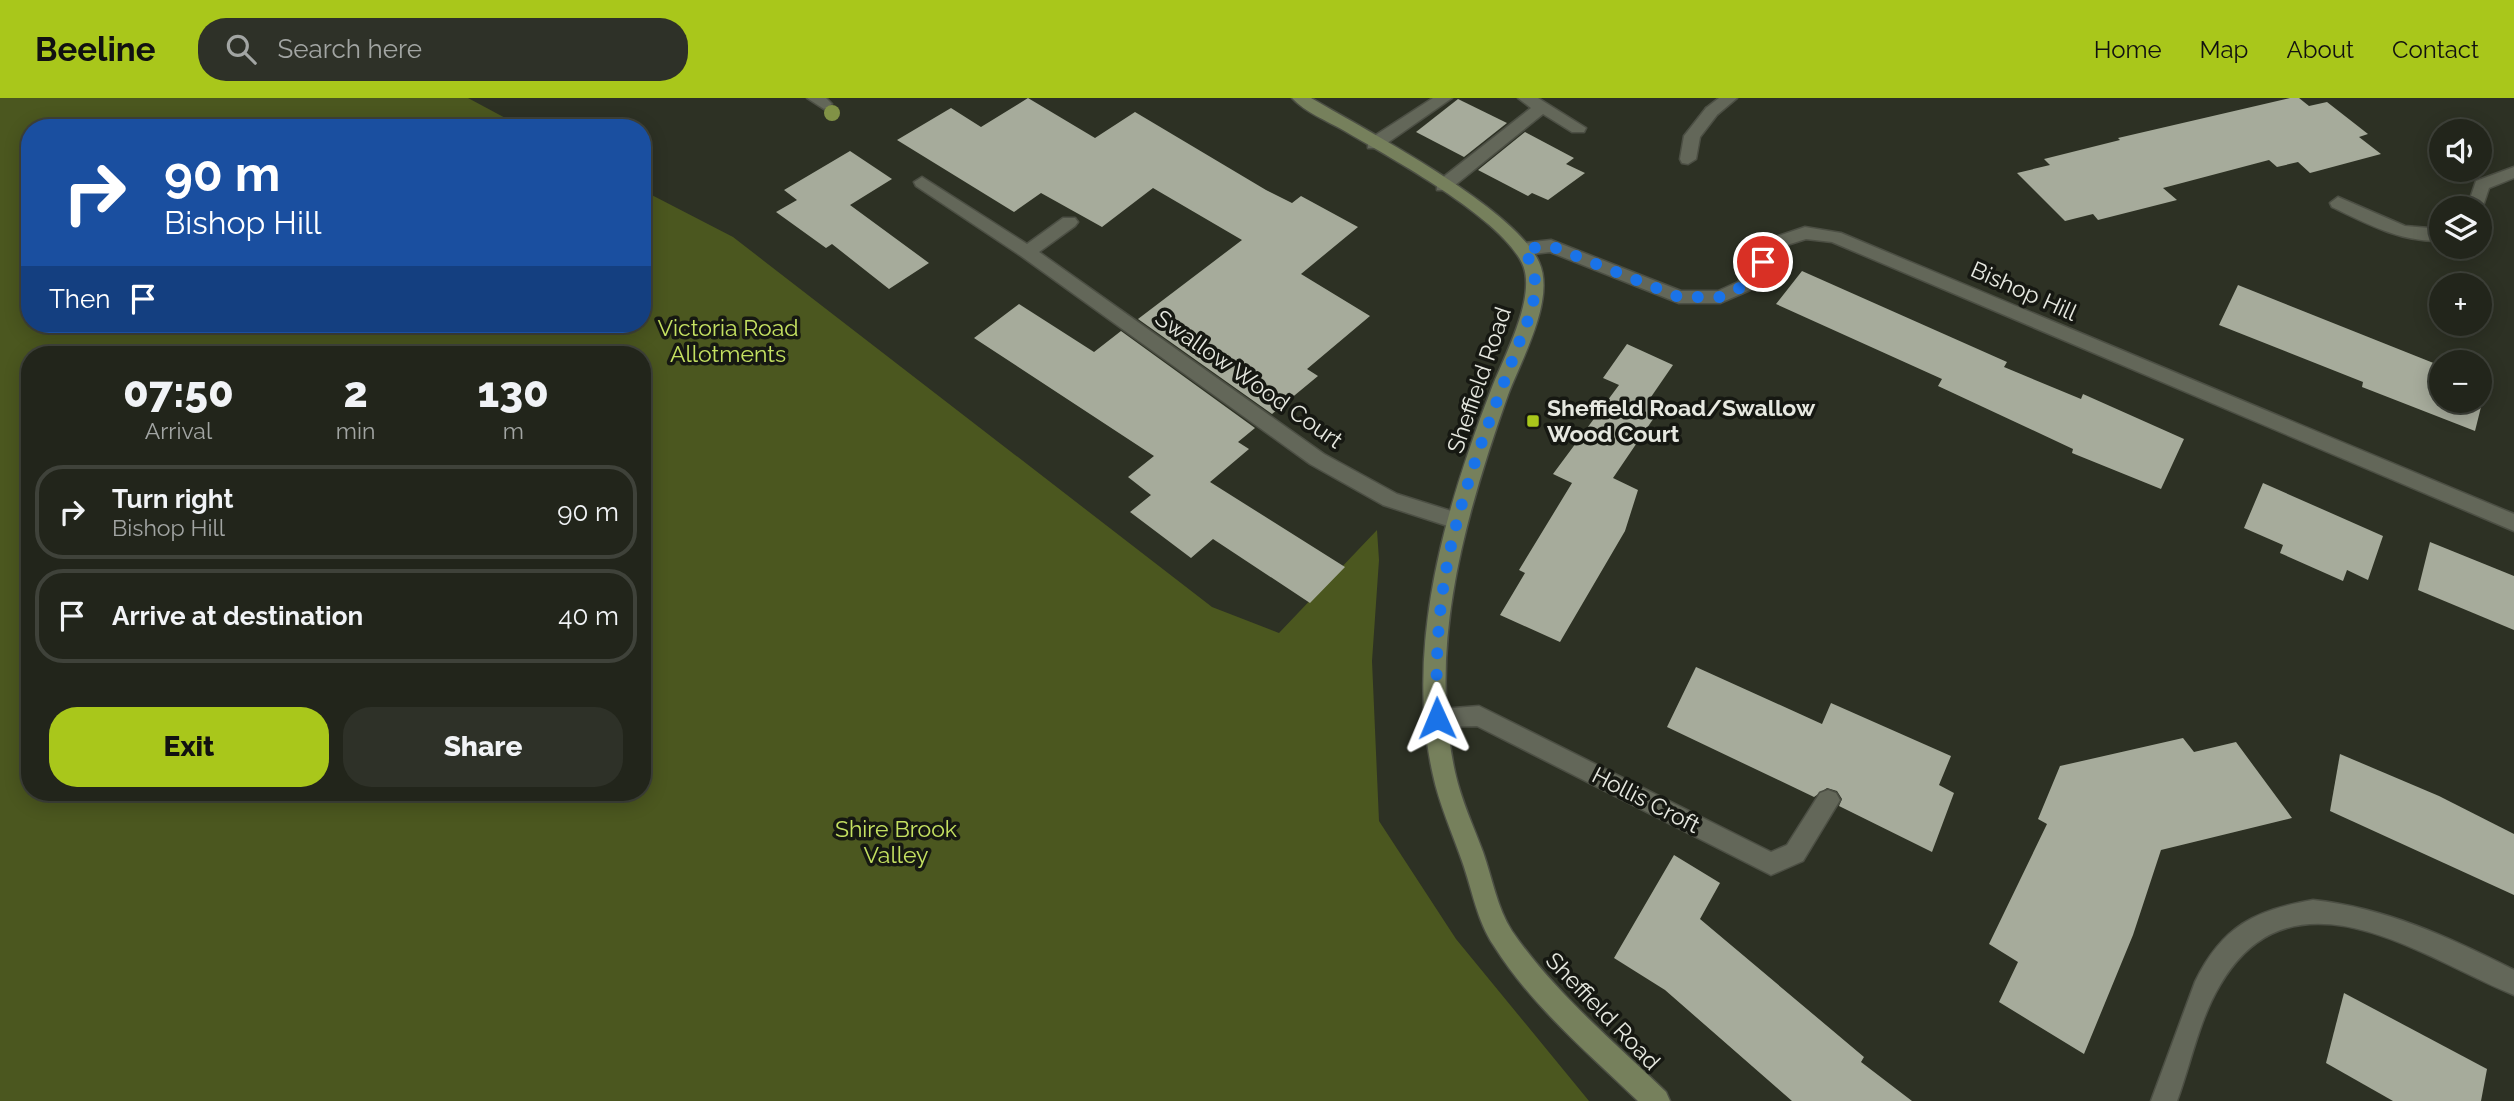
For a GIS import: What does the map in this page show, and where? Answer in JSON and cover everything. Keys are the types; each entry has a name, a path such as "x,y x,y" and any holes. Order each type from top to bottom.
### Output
{"main road":[{"path":"1300,98 1443,186 1502,228 1524,249"},
{"name":"Sheffield Road","path":"1524,249 1533,267 1535,290 1530,313 1485,434 1457,522 1443,583 1435,643 1437,718 1442,767 1500,934 1552,1001 1657,1101"}],"street":[{"path":"1374,144 1444,98"},
{"path":"1526,98 1578,128"},
{"path":"1688,159 1692,136 1712,111 1729,98"},
{"path":"1443,186 1542,107"},
{"path":"2479,196 2482,185 2514,172"},
{"name":"Swallow Wood Court","path":"922,182 1027,252 1317,459 1390,500 1457,522"},
{"path":"2337,203 2389,227 2429,236"},
{"path":"1027,252 1069,222"},
{"name":"Bishop Hill","path":"1524,249 1551,246 1679,297 1720,297 1744,286 1780,241 1805,233 1835,237 2514,523"},
{"name":"Hollis Croft","path":"1437,718 1479,716 1771,864 1795,853 1828,800"},
{"path":"2164,1101 2211,976 2237,941 2276,917 2319,910 2360,916 2418,934 2514,983"}],"green space":[{"name":"Shire Brook Valley","path":"0,98 468,98 507,119 21,119 21,333 651,333 651,195 733,237 1212,607 1279,633 1377,530 1379,560 1372,661 1379,821 1456,939 1589,1101 0,1101"}],"building":[{"path":"1028,98 1095,138 1135,112 1266,190 1292,203 1301,196 1358,227 1301,274 1370,316 1307,369 1318,376 1272,414 1138,319 1242,240 1153,188 1102,227 1041,193 1014,212 897,140 951,108 981,127"},
{"path":"2299,98 2309,106 2327,102 2368,134 2359,137 2381,154 2310,173 2298,162 2277,167 2269,160 2163,188 2177,200 2098,220 2093,214 2065,221 2017,173 2050,165 2044,159 2120,140 2118,138"},
{"path":"1458,99 1507,123 1464,157 1416,132"},
{"path":"1525,132 1574,158 1566,164 1585,173 1548,200 1532,193 1528,196 1478,170"},
{"path":"850,151 892,179 850,205 929,263 889,289 832,244 826,248 776,212 797,200 784,190"},
{"path":"1802,271 2007,362 2004,367 2081,399 2083,394 2184,439 2161,489 2072,453 2073,449 1938,386 1942,379 1776,304"},
{"path":"2238,285 2429,361 2429,413 2480,413 2475,431 2362,387 2363,382 2219,325"},
{"path":"1019,304 1094,352 1121,331 1255,428 1238,442 1249,449 1210,482 1345,567 1310,603 1213,539 1191,558 1130,512 1151,495 1128,477 1154,456 974,338"},
{"path":"1627,344 1673,365 1651,397 1664,403 1613,478 1638,490 1625,531 1560,642 1500,615 1525,573 1519,570 1572,483 1553,474 1619,385 1603,378"},
{"path":"2263,483 2383,536 2368,580 2347,570 2343,581 2280,553 2283,545 2244,528"},
{"path":"2430,542 2514,576 2514,630 2418,590"},
{"path":"1696,667 1822,724 1831,703 1951,756 1939,785 1954,793 1932,852 1839,806 1842,799 1837,791 1827,788 1814,797 1667,727"},
{"path":"2183,738 2194,752 2236,742 2292,818 2161,850 2133,935 2084,1054 1999,1002 2018,962 1989,944 2047,824 2038,819 2060,766"},
{"path":"2340,754 2439,796 2514,834 2514,895 2330,811"},
{"path":"1674,855 1720,883 1700,919 1864,1057 1861,1062 1912,1101 1792,1101 1665,990 1614,958"},
{"path":"2344,993 2487,1069 2481,1101 2393,1101 2326,1063"}],"place":[{"name":"Sheffield Road/Swallow Wood Court","path":"1533,421"}],"route":[{"path":"1437,718 1435,643 1443,583 1457,522 1485,434 1530,313 1535,290 1533,267 1524,249 1551,246 1679,297 1720,297 1744,286 1763,262"}],"park label":[{"name":"Victoria Road Allotments","path":"728,341"}]}
